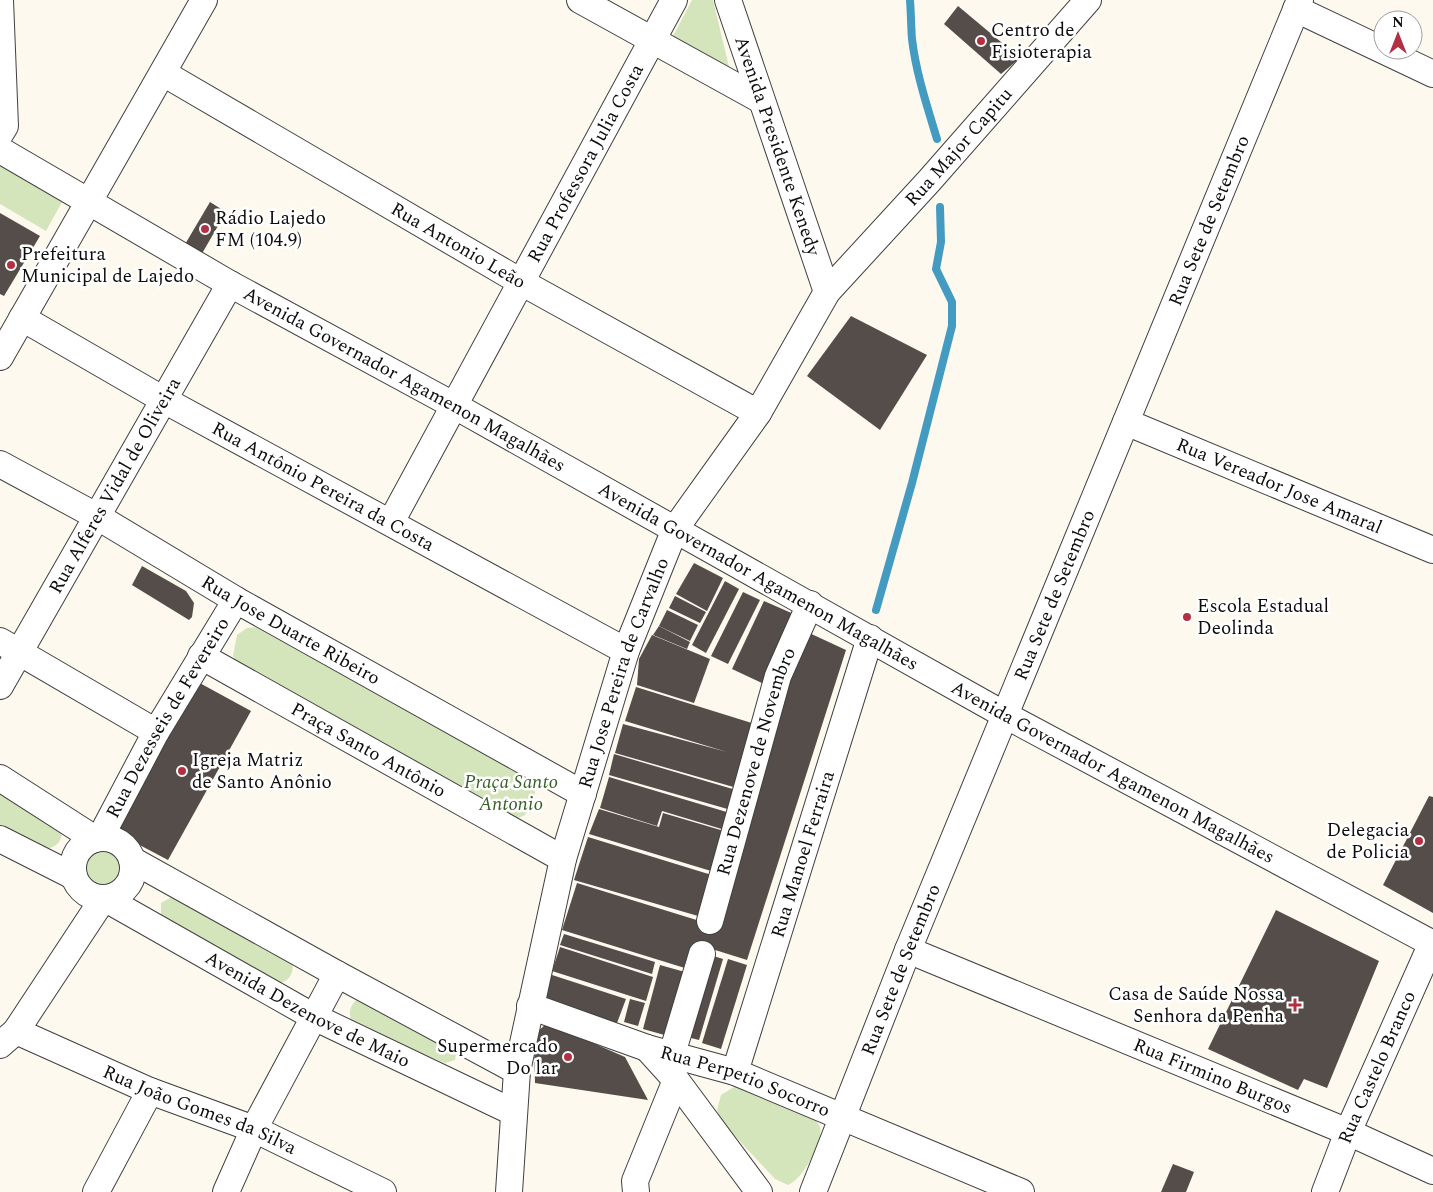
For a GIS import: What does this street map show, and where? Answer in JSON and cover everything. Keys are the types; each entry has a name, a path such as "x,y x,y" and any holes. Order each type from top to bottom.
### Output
{"street":[{"path":"0,0 5,126 0,134"},
{"path":"0,357 204,0"},
{"path":"580,0 760,100"},
{"name":"Rua Professora Julia Costa","path":"391,522 674,0"},
{"name":"Avenida Presidente Kenedy","path":"728,0 760,100 827,292"},
{"name":"Rua Major Capitu","path":"827,292 929,181 1088,0"},
{"path":"1298,4 1433,74"},
{"name":"Rua Sete de Setembro","path":"813,1192 840,1117 908,950 1298,4"},
{"name":"Rua Antonio Leão","path":"163,73 521,282 758,413"},
{"name":"Avenida Governador Agamenon Magalhães","path":"0,150 230,284 455,406 810,604 1006,716 1433,943"},
{"name":"Rua Alferes Vidal de Oliveira","path":"0,686 9,646 98,517 230,284"},
{"name":"Rua Jose Pereira de Carvalho","path":"509,1192 517,1071 530,1006 563,859 626,651 675,529 758,413 827,292"},
{"name":"Rua Antônio Pereira da Costa","path":"22,318 164,400 626,651"},
{"name":"Rua Vereador Jose Amaral","path":"1126,422 1433,550"},
{"name":"Rua Jose Duarte Ribeiro","path":"0,464 98,517 236,600 583,794"},
{"name":"Rua Dezesseis de Fevereiro","path":"98,838 156,732 236,600"},
{"name":"Rua Dezenove de Novembro","path":"710,921 778,676 810,604"},
{"name":"Rua Manoel Ferraira","path":"735,1072 870,638"},
{"path":"9,646 156,732"},
{"name":"Praça Santo Antônio","path":"201,656 563,859"},
{"path":"0,778 98,838 120,844 132,860 517,1071"},
{"path":"98,838 86,843 76,853 72,867 73,876 82,891 90,896 105,899 119,894 128,885 133,874 132,860"},
{"path":"4,847 73,876"},
{"path":"8,1038 105,899"},
{"name":"Avenida Dezenove de Maio","path":"105,899 314,1017 513,1112"},
{"name":"Rua Castelo Branco","path":"1325,1192 1348,1132 1433,943"},
{"name":"Rua Firmino Burgos","path":"908,950 1348,1132 1433,1172"},
{"path":"672,1054 702,954"},
{"path":"226,1192 254,1128 337,974"},
{"name":"Rua Perpetio Socorro","path":"530,1006 647,1048 735,1072 1021,1192"},
{"name":"Rua João Gomes da Silva","path":"8,1038 254,1128 384,1192"},
{"path":"647,1048 676,1080 759,1192"},
{"path":"636,1192 635,1181 676,1080"},
{"path":"96,1192 150,1091"}],"green space":[{"path":"692,0 713,0 730,71 672,38"},
{"path":"0,166 62,202 46,231 0,204"},
{"name":"Praça Santo Antonio","path":"258,627 531,778 535,793 525,815 516,819 237,664 233,656 237,635 247,628"},
{"path":"0,786 62,833 58,843 50,848 43,849 0,828"},
{"path":"99,846 107,846 119,852 125,868 119,884 107,890 99,890 87,884 81,872 81,864 87,852"},
{"path":"175,895 293,964 289,978 284,982 276,984 161,918 161,903"},
{"path":"359,998 457,1048 455,1060 445,1063 354,1025 350,1018 350,1010"},
{"path":"734,1087 747,1087 813,1117 820,1127 819,1142 811,1160 794,1182 788,1185 775,1179 721,1121 717,1110 721,1095"}],"building":[{"name":"Centro de Fisioterapia","path":"958,6 1020,58 1001,74 944,24"},
{"name":"Rádio Lajedo FM (104.9)","path":"210,202 226,212 200,257 184,246"},
{"name":"Prefeitura Municipal de Lajedo","path":"0,213 40,236 4,296 0,294"},
{"path":"851,316 927,355 880,430 807,376"},
{"path":"694,563 723,578 707,611 676,594"},
{"path":"142,566 186,591 194,603 192,617 189,620 132,585"},
{"path":"725,581 739,589 706,653 692,645"},
{"path":"743,592 760,600 728,664 711,656"},
{"path":"675,596 706,612 700,623 669,608"},
{"path":"764,601 796,615 764,684 732,669"},
{"path":"667,610 698,625 690,641 659,626"},
{"path":"659,626 690,642 687,649 653,635"},
{"path":"805,631 846,650 747,960 696,944 688,969 562,930 577,883 703,922"},
{"path":"652,635 710,659 694,703 637,685 639,659"},
{"name":"Igreja Matriz de Santo Anônio","path":"196,681 251,711 168,860 113,831"},
{"path":"636,687 755,724 737,788 615,753 623,724 727,752 625,721"},
{"path":"614,754 736,790 731,810 609,775"},
{"path":"609,777 730,813 725,830 662,811 657,826 600,808"},
{"name":"Delegacia de Policia","path":"1429,796 1433,797 1433,913 1383,885"},
{"path":"599,809 659,827 663,813 724,831 711,871 589,834"},
{"path":"588,837 715,876 705,918 574,880"},
{"name":"Casa de Saúde Nossa Senhora da Penha","path":"1276,910 1379,961 1327,1088 1304,1079 1298,1090 1208,1049"},
{"path":"564,934 655,962 652,974 560,945"},
{"path":"560,947 653,977 646,1001 552,971"},
{"path":"707,954 723,959 699,1040 683,1036"},
{"path":"728,959 747,965 721,1049 702,1043"},
{"path":"660,965 685,972 668,1036 643,1029"},
{"path":"549,974 626,999 617,1023 541,998"},
{"path":"630,999 645,1003 638,1026 624,1022"},
{"path":"547,1023 625,1057 648,1100 535,1083 534,1035"},
{"path":"1173,1164 1194,1172 1186,1192 1161,1192"}],"waterway":[{"path":"910,0 912,39 916,64 937,139"},
{"path":"876,610 912,483 952,326 952,302 936,269 941,242 940,207"}],"place":[{"name":"Centro de Fisioterapia","path":"981,41"},
{"name":"Rádio Lajedo FM (104.9)","path":"205,229"},
{"name":"Prefeitura Municipal de Lajedo","path":"11,265"},
{"name":"Escola Estadual Deolinda","path":"1187,617"},
{"name":"Igreja Matriz de Santo Anônio","path":"182,771"},
{"name":"Delegacia de Policia","path":"1419,841"},
{"name":"Casa de Saúde Nossa Senhora da Penha","path":"1295,1005"},
{"name":"Supermercado Do lar","path":"568,1057"}]}
